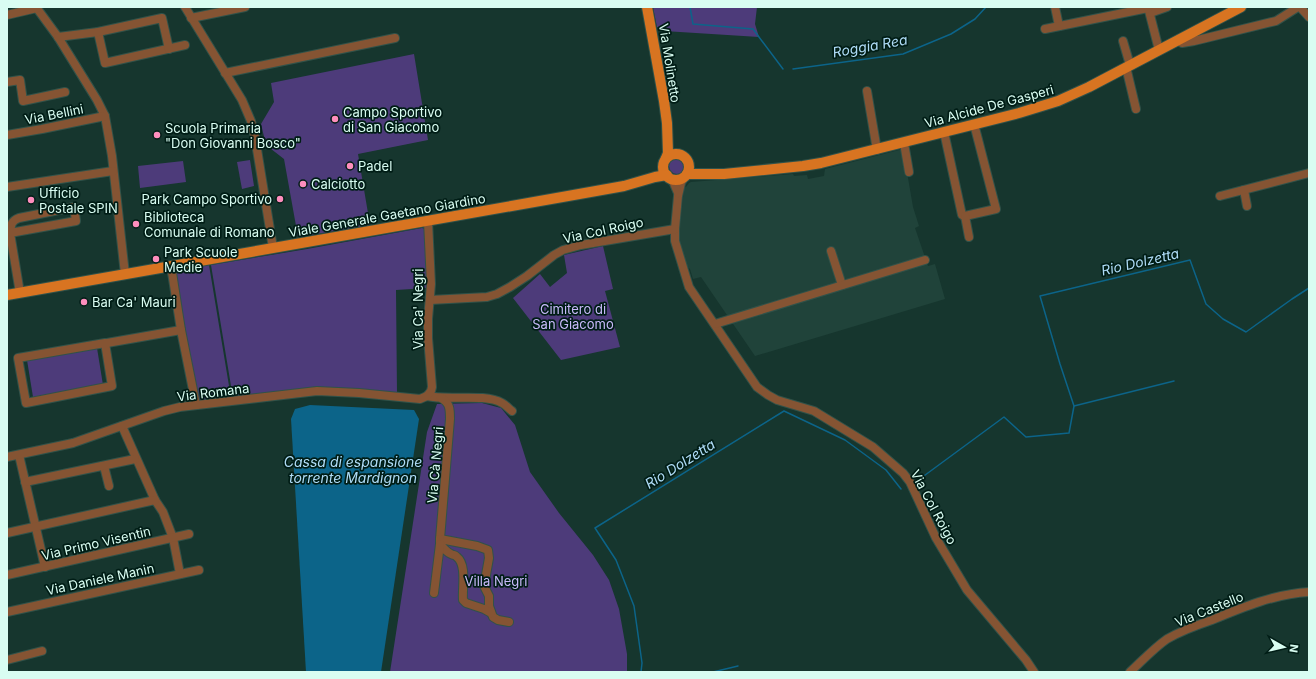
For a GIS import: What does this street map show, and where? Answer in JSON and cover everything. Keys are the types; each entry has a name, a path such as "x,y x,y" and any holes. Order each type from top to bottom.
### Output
{"main road":[{"name":"Via Molinetto","path":"647,7 657,55 667,123 668,153 665,161"},
{"name":"Via Alcide De Gasperi","path":"686,175 724,174 821,163 1019,113 1073,95 1241,7"},
{"name":"Via Molinetto","path":"667,123 674,144 681,154"},
{"path":"673,154 681,154 688,162 689,166 686,175 676,180 669,177 663,168 665,161 673,154"},
{"name":"Viale Generale Gaetano Giardino","path":"628,185 655,172 665,161"},
{"name":"Via Alcide De Gasperi","path":"688,162 696,166 724,174"},
{"name":"Viale Generale Gaetano Giardino","path":"7,295 628,185 655,177 669,177"}],"street":[{"path":"184,7 242,100 251,120 273,248"},
{"path":"192,18 245,7"},
{"path":"1055,7 1059,26"},
{"path":"1045,29 1149,9 1167,7"},
{"path":"1178,40 1182,43 1194,41 1276,21 1299,7 1309,17"},
{"path":"7,15 37,8 58,37 97,100 105,116 114,171 124,274"},
{"path":"1149,9 1159,50"},
{"path":"58,37 98,32 162,18 169,48"},
{"path":"98,32 105,63 185,45"},
{"path":"225,73 395,38"},
{"path":"1123,41 1136,109"},
{"path":"7,82 20,80 23,101 65,92"},
{"path":"867,91 877,150"},
{"name":"Via Bellini","path":"7,135 105,116"},
{"path":"944,132 960,213 965,216 996,209 974,124"},
{"path":"904,143 909,172"},
{"path":"7,187 114,171"},
{"path":"1220,196 1309,173"},
{"name":"Via Col Roigo","path":"678,194 686,175"},
{"name":"Via Col Roigo","path":"669,177 676,184 678,194 675,241 689,287 757,387 777,400 814,411 873,447 903,473 910,482 936,538 968,590 1026,660 1034,672"},
{"path":"1244,190 1247,206"},
{"path":"10,233 76,221 74,207 14,219 11,224 10,233 20,293"},
{"path":"965,216 969,237"},
{"name":"Via Ca' Negri","path":"427,396 432,387 428,319 430,300 428,221"},
{"name":"Via Col Roigo","path":"430,300 487,297 497,294 528,276 562,250 581,245 675,229"},
{"path":"831,251 842,285"},
{"path":"715,324 925,260"},
{"path":"171,266 181,330 196,405"},
{"path":"105,343 112,386 26,403 18,358 105,343 181,330"},
{"name":"Via Romana","path":"7,457 73,443 164,411 196,405 317,391 352,392 413,399 427,396"},
{"path":"427,396 441,398 490,399 502,403 512,412"},
{"name":"Via Cà Negri","path":"434,593 440,541 450,419 450,407 447,402 441,398"},
{"path":"122,426 155,500 163,512 172,538 180,574"},
{"path":"20,455 44,567"},
{"path":"25,482 136,459"},
{"path":"104,466 109,486"},
{"path":"7,533 155,500"},
{"name":"Via Primo Visentin","path":"7,575 189,534"},
{"path":"440,541 477,546 488,550 489,558 484,586 489,596 488,606 491,614"},
{"path":"440,541 445,550 456,556 459,560 463,573 463,600 466,603 484,609 498,620 509,622"},
{"name":"Via Daniele Manin","path":"7,612 198,570"},
{"name":"Via Castello","path":"1130,672 1162,644 1183,631 1275,597 1309,592"},
{"path":"7,660 42,651"}],"shaded area":[{"path":"903,149 913,207 919,226 915,228 928,266 935,264 945,299 755,356 701,277 693,279 690,269 685,265 679,237 684,187 691,182 793,174 794,176 807,175 808,179 824,176 825,169"}],"green space":[{"path":"653,7 757,7 755,24 759,37 664,31 657,27"},
{"path":"414,54 428,140 358,154 370,225 298,237 284,159 266,145 261,124 274,102 271,83"},
{"path":"677,158 683,160 685,166 683,172 677,174 671,172 669,166 671,160"},
{"path":"250,160 254,186 242,189 237,162"},
{"path":"183,161 186,182 140,188 138,166"},
{"path":"422,228 425,229 426,234 427,288 396,290 397,394 332,387 233,398 211,265"},
{"name":"Cimitero di San Giacomo","path":"603,246 613,289 605,291 620,347 561,360 513,298 540,274 550,287 567,273 564,255"},
{"path":"209,265 231,398 200,402 197,399 175,276 177,276 177,271"},
{"path":"97,348 103,385 33,397 27,360"},
{"name":"Villa Negri","path":"482,403 501,408 515,425 530,472 559,513 593,555 609,580 619,609 627,654 627,672 390,672 427,432 437,404"}],"water":[{"name":"Cassa di espansione torrente Mardignon","path":"310,405 414,410 419,419 381,672 306,672 291,419 295,409"}],"waterway":[{"name":"Roggia Rea","path":"690,7 693,24 753,29 783,69"},
{"name":"Roggia Rea","path":"793,69 903,54 951,34 975,19 986,7"},
{"name":"Rio Dolzetta","path":"1074,406 1040,296 1190,260 1206,304 1223,319 1246,332 1309,288"},
{"name":"Rio Dolzetta","path":"917,481 1004,417 1026,437 1069,433 1074,406 1174,381"},
{"name":"Rio Dolzetta","path":"641,672 642,663 634,606 616,560 595,528 784,411 845,440 886,470 901,489"},
{"name":"Rio Dolzetta","path":"713,672 738,666"}],"place":[{"name":"Campo Sportivo di San Giacomo","path":"335,119"},
{"name":"Scuola Primaria \"Don Giovanni Bosco\"","path":"157,135"},
{"name":"Padel","path":"350,166"},
{"name":"Calciotto","path":"303,184"},
{"name":"Park Campo Sportivo","path":"280,199"},
{"name":"Ufficio Postale SPIN","path":"31,200"},
{"name":"Biblioteca Comunale di Romano","path":"136,224"},
{"name":"Park Scuole Medie","path":"156,259"},
{"name":"Bar Ca' Mauri","path":"84,302"}]}
